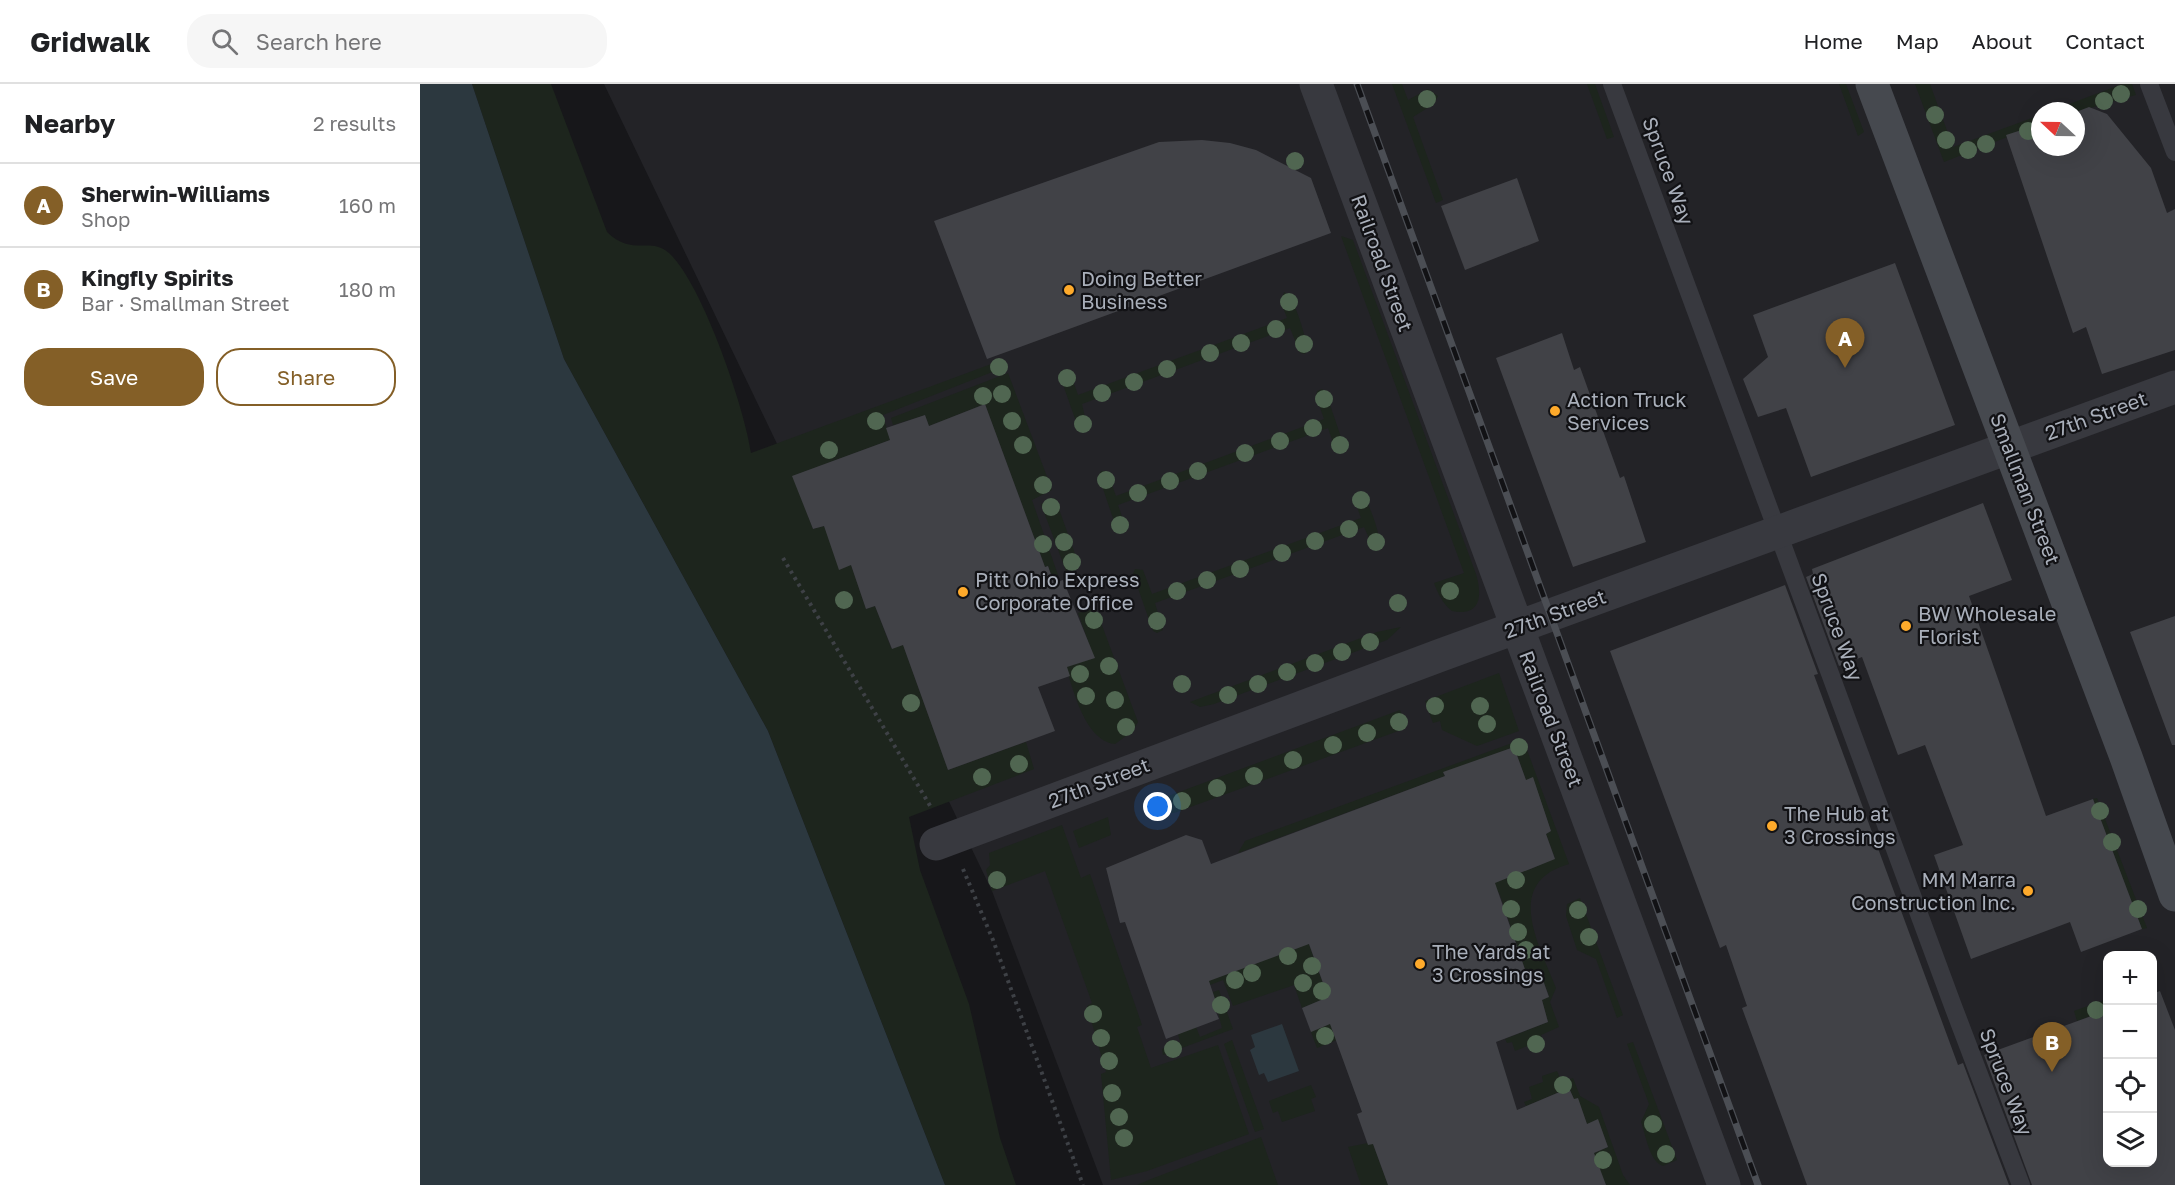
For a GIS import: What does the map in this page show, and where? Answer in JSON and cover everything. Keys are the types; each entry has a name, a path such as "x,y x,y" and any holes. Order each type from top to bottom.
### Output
{"street":[{"name":"Railroad Street","path":"1316,84 1724,1185"},
{"name":"Smallman Street","path":"1872,84 2010,447 2175,895"},
{"name":"27th Street","path":"943,842 1516,628 2175,387"}],"lane":[{"name":"Spruce Way","path":"1612,84 2021,1185"},
{"path":"2149,84 2175,152"}],"path":[{"path":"783,558 943,842 993,940 1083,1185"}],"shaded area":[{"path":"420,84 472,84 564,359 768,731 945,1185 420,1185"},
{"path":"472,84 551,84 607,232 625,243 662,248 682,268 695,291 731,378 751,453 1002,360 1005,367 883,415 890,440 793,476 813,529 824,526 851,565 866,609 875,606 891,648 903,645 948,770 1026,742 1034,769 909,817 920,870 969,1004 1000,1138 1016,1185 945,1185 768,731 564,359"},
{"path":"604,84 2175,84 2175,1185 1103,1185 992,891"},
{"path":"1392,84 1402,84 1408,100 1428,89 1438,96 1434,104 1413,117 1443,200 1436,203"},
{"path":"1587,84 1595,84 1614,137 1607,139"},
{"path":"1839,84 1846,84 1864,132 1858,136"},
{"path":"1915,84 1930,84 1953,147 2031,118 2031,128 1944,162"},
{"path":"2122,84 2132,84 2136,95 2085,109 2085,102 2075,102"},
{"path":"1341,236 1353,240 1476,574 1479,589 1478,602 1469,611 1452,611 1441,598 1434,583 1464,573"},
{"path":"1284,292 1292,301 1299,318 1308,349 1305,354 1300,353 1290,328 1082,404 1087,426 1084,430 1078,427 1061,379 1062,370 1070,372 1078,395 1287,318 1281,302"},
{"path":"1008,373 1052,490 1032,500 1058,575 1052,577 1048,566 1045,567 985,404 929,426 925,415 893,425 891,418"},
{"path":"1322,389 1326,393 1344,446 1341,453 1336,451 1328,428 1118,505 1125,525 1122,532 1117,530 1099,477 1101,471 1107,471 1116,496 1324,419 1316,396 1317,391"},
{"path":"1361,492 1374,520 1379,537 1379,549 1373,547 1364,527 1155,603 1163,630 1157,633 1153,631 1133,574 1135,569 1143,570 1152,594 1361,518 1354,499 1356,493"},
{"path":"1055,498 1078,562 1077,566 1066,571 1041,504"},
{"path":"1090,609 1097,612 1138,722 1133,731 1115,744 1104,740 1086,721 1074,694 1062,655 1094,658 1078,613"},
{"path":"1401,627 1387,640 1214,704 1200,707 1190,702 1377,632"},
{"path":"1499,673 1519,731 1477,746 1442,730 1440,721 1433,723 1425,701"},
{"path":"1400,710 1405,723 1401,730 1174,813 1169,812 1163,798"},
{"path":"1523,739 1569,864 1549,873 1536,885 1531,901 1531,917 1535,935 1556,988 1550,1002 1559,1027 1541,1035 1544,1046 1533,1051 1530,1045 1515,1051 1512,1042 1507,1043 1505,1039 1548,1022 1542,1000 1549,996 1539,969 1527,975 1500,895 1490,879 1531,869 1555,858 1546,834 1551,831 1533,778 1526,780 1514,747 1443,773 1445,776 1238,853 1245,841"},
{"path":"2097,798 2147,928 2142,929 2093,799"},
{"path":"1108,817 1111,835 1079,848 1073,831"},
{"path":"1062,825 1081,878 1090,874 1142,1025 1137,1027 1151,1068 1218,1045 1249,1134 1147,1171 1111,1180 1101,1074 1106,1072 1087,1006 1092,1003 1045,871 992,891 986,870 990,865 989,853"},
{"path":"1580,898 1623,1015 1617,1018 1596,959 1577,950 1566,916 1567,904"},
{"path":"1307,939 1352,1064 1337,1040 1317,1048 1311,1032 1319,1001 1302,1008 1294,985 1233,1006 1223,980 1210,985 1207,976 1246,967"},
{"path":"1219,990 1233,1029 1163,1055 1162,1049 1180,1042 1178,1034 1196,1027 1200,1037 1222,1028 1213,992"},
{"path":"2103,1000 2103,1011 2077,1021 2074,1011"},
{"path":"1282,1024 1299,1071 1268,1082 1264,1073 1259,1075 1250,1050 1255,1047 1251,1035"},
{"path":"1232,1040 1264,1129 1255,1132 1224,1044"},
{"path":"1633,1042 1677,1160 1663,1166 1654,1159 1651,1153 1641,1122 1649,1104 1627,1044"},
{"path":"1557,1071 1562,1082 1573,1078 1580,1096 1599,1107 1623,1175 1630,1185 1606,1185 1586,1156 1608,1147 1598,1120 1587,1124 1578,1099 1574,1099 1569,1088 1526,1106 1524,1102 1532,1099 1529,1087 1543,1082 1542,1076"},
{"path":"1311,1085 1316,1097 1311,1099 1315,1111 1282,1122 1278,1111 1273,1113 1269,1101"},
{"path":"1261,1137 1278,1185 1137,1185 1151,1179"},
{"path":"1373,1144 1388,1185 1361,1185 1348,1147"}],"building":[{"path":"2089,107 2107,114 2151,168 2167,213 2175,209 2175,350 2102,374 2086,327 2073,333 2006,135 2031,127 2031,156 2085,156 2085,109"},
{"name":"Doing Better Business","path":"1202,140 1230,143 1256,150 1311,178 1331,233 987,359 934,221 1159,142"},
{"path":"1517,178 1539,241 1465,270 1441,206"},
{"path":"1895,263 1955,425 1811,477 1786,408 1758,417 1743,379 1768,357 1753,315"},
{"name":"Action Truck Services","path":"1562,333 1574,370 1580,367 1620,478 1624,476 1646,542 1573,567 1496,358"},
{"name":"Pitt Ohio Express Corporate Office","path":"985,404 1045,567 1048,566 1054,583 1063,580 1095,658 1067,667 1070,676 1038,687 1055,731 948,770 903,645 892,649 875,606 866,609 851,565 839,570 824,526 813,529 792,476 890,440 886,428 925,415 929,426"},
{"path":"1983,503 2012,580 1969,596 2046,816 2093,799 2142,929 2081,952 2070,922 1971,959 1934,855 1963,845 1925,745 1898,755 1862,657 1839,666 1806,577 1813,574 1812,569"},
{"name":"The Hub at 3 Crossings","path":"1785,585 1818,674 1814,675 1958,1065 1963,1063 2009,1185 1807,1185 1742,1008 1747,1006 1726,945 1720,948 1610,651"},
{"path":"2175,616 2175,745 2172,745 2130,632"},
{"name":"The Yards at 3 Crossings","path":"1514,747 1526,780 1533,777 1551,831 1546,834 1555,859 1495,883 1527,975 1539,969 1549,997 1542,1000 1548,1022 1496,1042 1517,1110 1569,1088 1574,1099 1578,1098 1587,1124 1598,1119 1608,1147 1594,1153 1606,1185 1388,1185 1373,1144 1368,1145 1357,1114 1362,1112 1330,1024 1311,1032 1302,1008 1328,997 1309,944 1209,981 1218,1008 1215,1010 1219,1019 1166,1039 1125,922 1120,923 1106,868 1186,835 1202,840 1211,864 1445,776 1443,772"},
{"path":"2160,991 2175,1030 2175,1185 2032,1185 1984,1055 2103,1012 2103,1167 2157,1167 2157,992"}],"railway":[{"path":"1357,84 1758,1185"}],"place":[{"name":"Doing Better Business","path":"1069,290"},
{"name":"Sherwin-Williams","path":"1845,368"},
{"name":"Action Truck Services","path":"1555,411"},
{"name":"Pitt Ohio Express Corporate Office","path":"963,592"},
{"name":"BW Wholesale Florist","path":"1906,626"},
{"name":"The Hub at 3 Crossings","path":"1772,826"},
{"name":"MM Marra Construction Inc.","path":"2028,891"},
{"name":"The Yards at 3 Crossings","path":"1420,964"},
{"name":"Kingfly Spirits","path":"2052,1072"}]}
